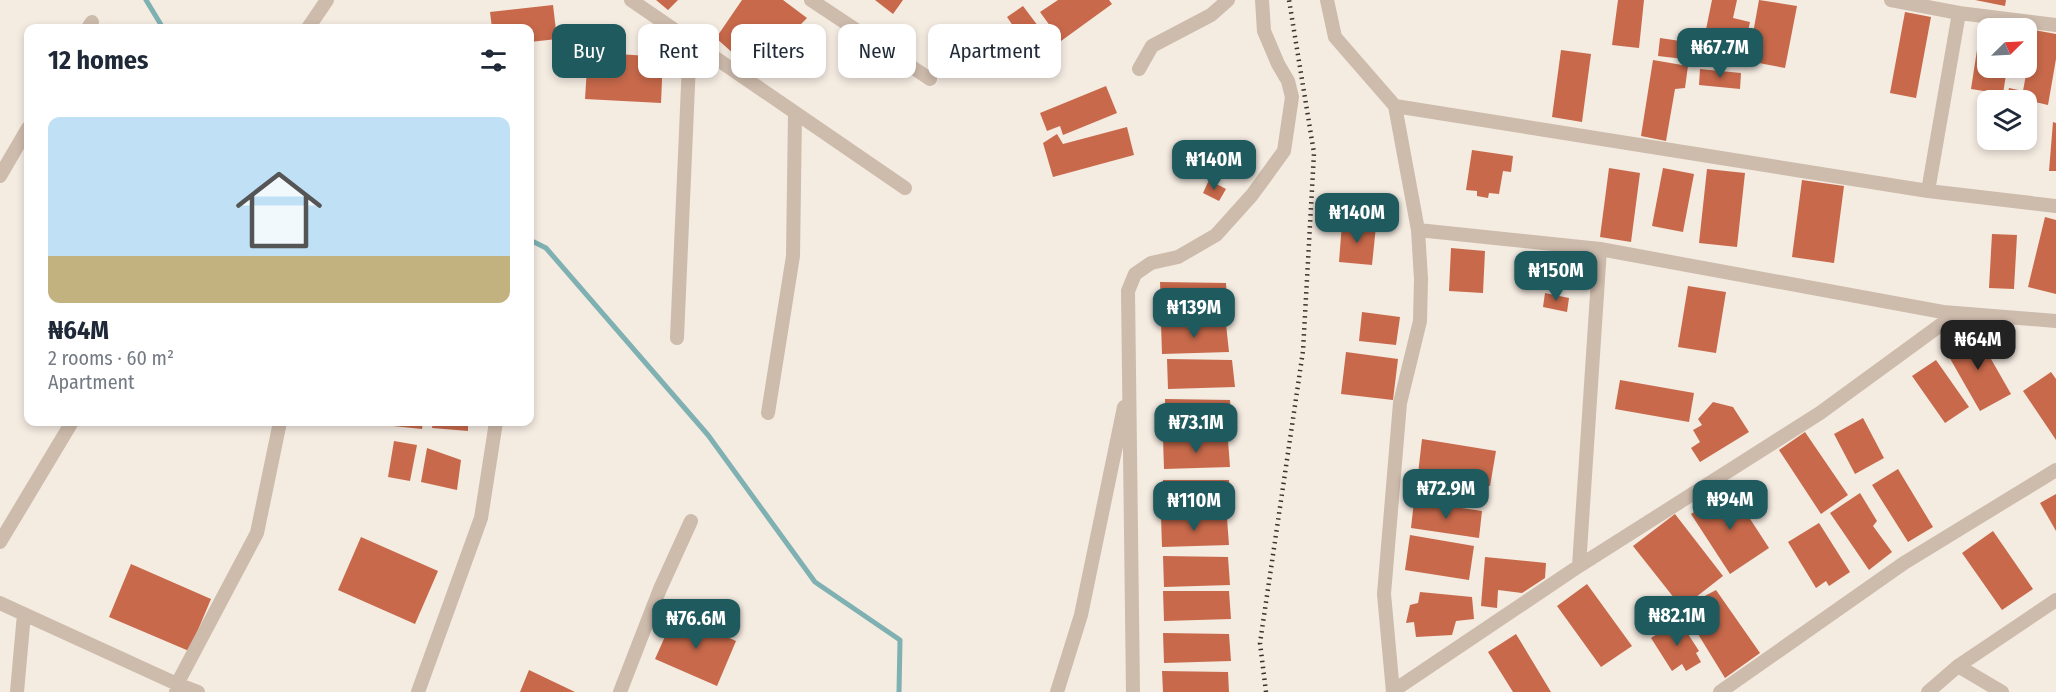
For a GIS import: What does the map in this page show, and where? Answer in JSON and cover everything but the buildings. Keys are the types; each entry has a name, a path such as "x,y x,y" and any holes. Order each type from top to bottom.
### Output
{"street":[{"path":"311,24 327,0"},
{"path":"631,0 666,24"},
{"path":"811,0 930,79"},
{"path":"1139,69 1152,46 1211,15 1228,0"},
{"path":"1133,692 1128,291 1135,274 1151,263 1178,257 1216,235 1252,195 1284,151 1292,98 1287,81 1264,31 1262,0"},
{"path":"1327,0 1335,37 1395,105 1418,230 1421,279 1420,321 1400,403 1383,594 1393,692 1579,566 1820,413 1957,313"},
{"path":"1891,0 1959,13 2056,25"},
{"path":"1928,191 1959,13"},
{"path":"719,60 905,188"},
{"path":"677,338 688,78"},
{"path":"1395,105 1928,191 2056,206"},
{"path":"768,413 793,256 795,113"},
{"path":"0,176 24,135"},
{"path":"1418,230 1600,249 1957,313 2056,321"},
{"path":"1579,566 1600,249"},
{"path":"1057,692 1082,615 1129,382"},
{"path":"0,542 70,426"},
{"path":"176,688 257,533 279,426"},
{"path":"418,692 480,518 495,426"},
{"path":"1720,692 1904,563 2056,470"},
{"path":"620,692 660,589 691,521"},
{"path":"1928,692 1958,666 2056,600"},
{"path":"0,603 176,688 198,692"},
{"path":"16,692 24,614"},
{"path":"1958,666 2002,692"}],"waterway":[{"path":"146,0 161,24"},
{"path":"534,242 546,248 708,435 815,582 900,640 899,692"}],"railway":[{"path":"1266,692 1260,643 1303,351 1314,153 1289,0"}]}
